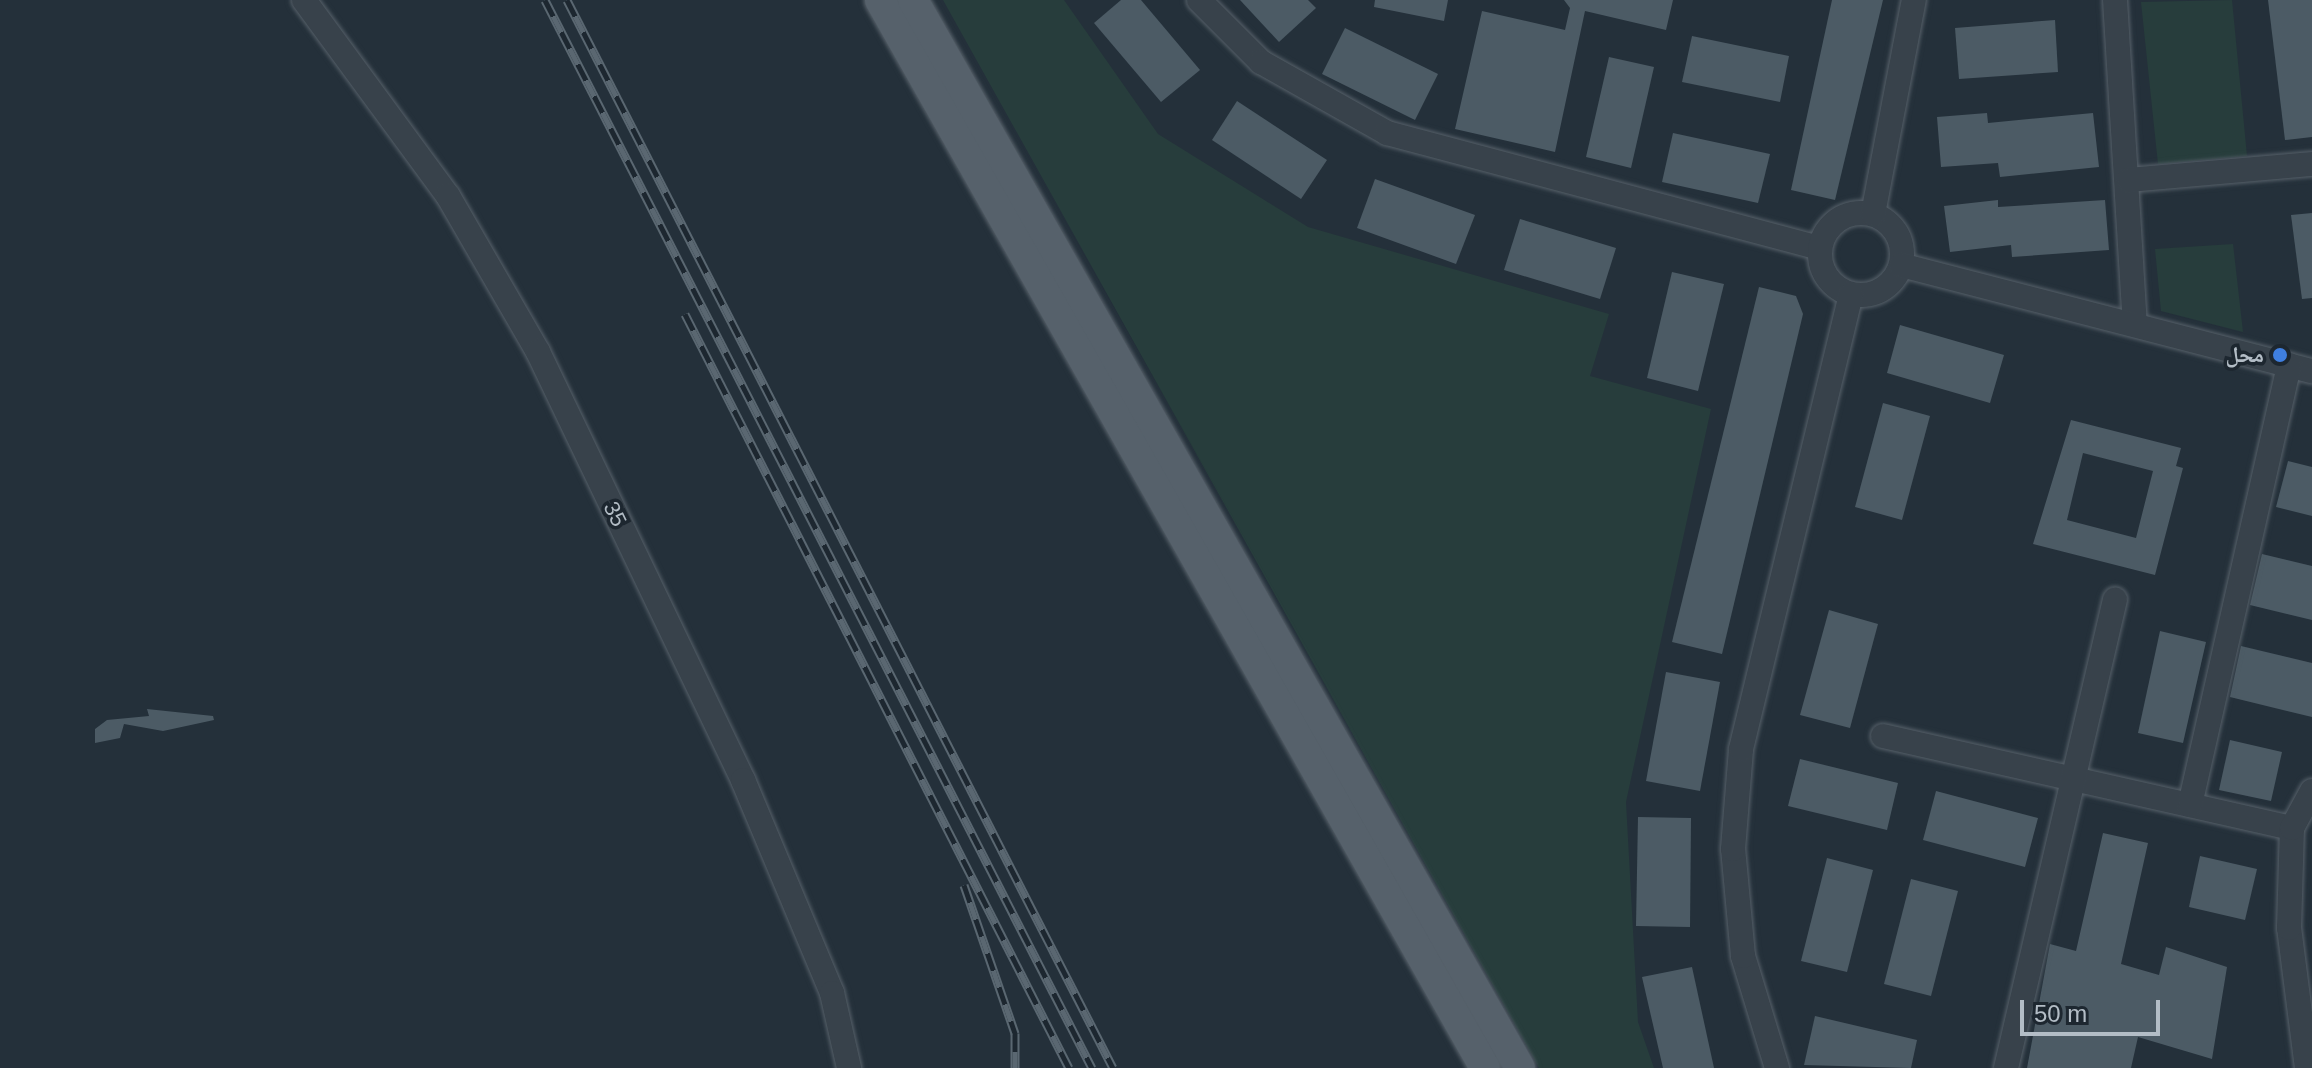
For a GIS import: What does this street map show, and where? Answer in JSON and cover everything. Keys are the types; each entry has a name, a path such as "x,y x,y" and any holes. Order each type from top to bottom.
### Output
{"main road":[{"path":"880,0 1485,1068"},
{"path":"913,0 1520,1068"}],"street":[{"name":"35","path":"304,0 448,196 538,352 743,780 832,993 849,1068"},
{"path":"1199,0 1261,62 1387,133 1819,248"},
{"path":"1873,214 1914,0"},
{"path":"2115,0 2129,180 2135,324"},
{"path":"2129,180 2312,164"},
{"path":"1873,214 1900,240 1901,265 1887,286 1851,294 1830,282 1819,248 1833,223 1873,214"},
{"path":"1901,265 2300,368 2190,805"},
{"path":"1777,1068 1743,956 1733,849 1741,749 1851,294"},
{"path":"2006,1068 2115,599"},
{"path":"1883,736 2292,828"},
{"path":"2307,1068 2307,1026 2289,928 2292,828 2312,791"}],"green space":[{"path":"943,0 1064,0 1158,134 1308,227 1609,314 1590,376 1711,409 1626,802 1638,1022 1654,1068 1539,1068"},
{"path":"2232,0 2247,156 2158,164 2141,2"},
{"path":"2233,244 2243,332 2161,311 2155,249"}],"building":[{"path":"1121,0 1141,0 1200,70 1161,102 1094,23"},
{"path":"1240,0 1308,0 1316,8 1279,42"},
{"path":"1375,0 1448,0 1444,21 1374,7"},
{"path":"1564,0 1673,0 1666,30 1585,11 1555,152 1455,129 1482,11 1565,30 1570,8"},
{"path":"1832,0 1883,0 1835,200 1791,190"},
{"path":"2268,0 2312,0 2312,137 2285,140"},
{"path":"2055,20 2058,72 1959,79 1955,28"},
{"path":"1345,28 1438,74 1415,120 1322,74"},
{"path":"1692,36 1789,56 1780,102 1682,82"},
{"path":"1609,57 1654,67 1631,168 1586,157"},
{"path":"1237,101 1327,160 1301,199 1212,140"},
{"path":"1987,113 1988,123 2093,113 2099,167 2000,177 1998,163 1941,167 1937,117"},
{"path":"1673,133 1770,154 1758,203 1662,182"},
{"path":"1375,179 1475,215 1456,264 1357,228"},
{"path":"1998,200 1998,207 2105,200 2109,250 2012,257 2011,245 1950,252 1944,206"},
{"path":"2312,213 2312,298 2302,299 2291,215"},
{"path":"1520,219 1616,248 1600,299 1504,270"},
{"path":"1672,272 1724,284 1698,391 1647,378"},
{"path":"1759,287 1796,296 1803,314 1722,654 1672,642"},
{"path":"1900,325 2004,355 1990,403 1887,373"},
{"path":"1883,403 1930,416 1902,520 1855,507"},
{"path":"2071,420 2181,448 2176,466 2183,468 2155,575 2033,544","holes":["2083,453 2153,471 2136,538 2067,520"]},
{"path":"2288,461 2312,467 2312,516 2276,507"},
{"path":"2262,554 2312,566 2312,620 2250,605"},
{"path":"1829,610 1878,624 1850,728 1800,715"},
{"path":"2160,631 2206,642 2183,743 2138,733"},
{"path":"2241,646 2312,663 2312,717 2230,697"},
{"path":"1666,672 1720,682 1700,791 1646,781"},
{"path":"147,709 213,716 214,720 163,731 124,724 120,738 95,743 95,729 107,720 149,716"},
{"path":"2230,740 2282,752 2271,801 2219,790"},
{"path":"1800,759 1898,783 1887,830 1788,806"},
{"path":"1936,791 2038,818 2025,867 1923,840"},
{"path":"1638,817 1691,818 1690,927 1636,926"},
{"path":"2103,833 2148,843 2121,964 2159,975 2166,947 2227,967 2212,1059 2138,1037 2131,1068 2027,1068 2050,944 2076,951"},
{"path":"2200,856 2257,869 2245,920 2189,907"},
{"path":"1827,858 1873,870 1847,972 1801,961"},
{"path":"1911,879 1958,891 1931,996 1884,984"},
{"path":"1692,967 1714,1068 1663,1068 1642,977"},
{"path":"1815,1016 1917,1040 1911,1068 1804,1065"}],"railway":[{"path":"545,0 1092,1068"},
{"path":"567,0 1113,1068"},
{"path":"685,314 1069,1068"},
{"path":"964,885 1015,1033 1015,1068"}],"place":[{"name":"محل","path":"2280,355"}]}
